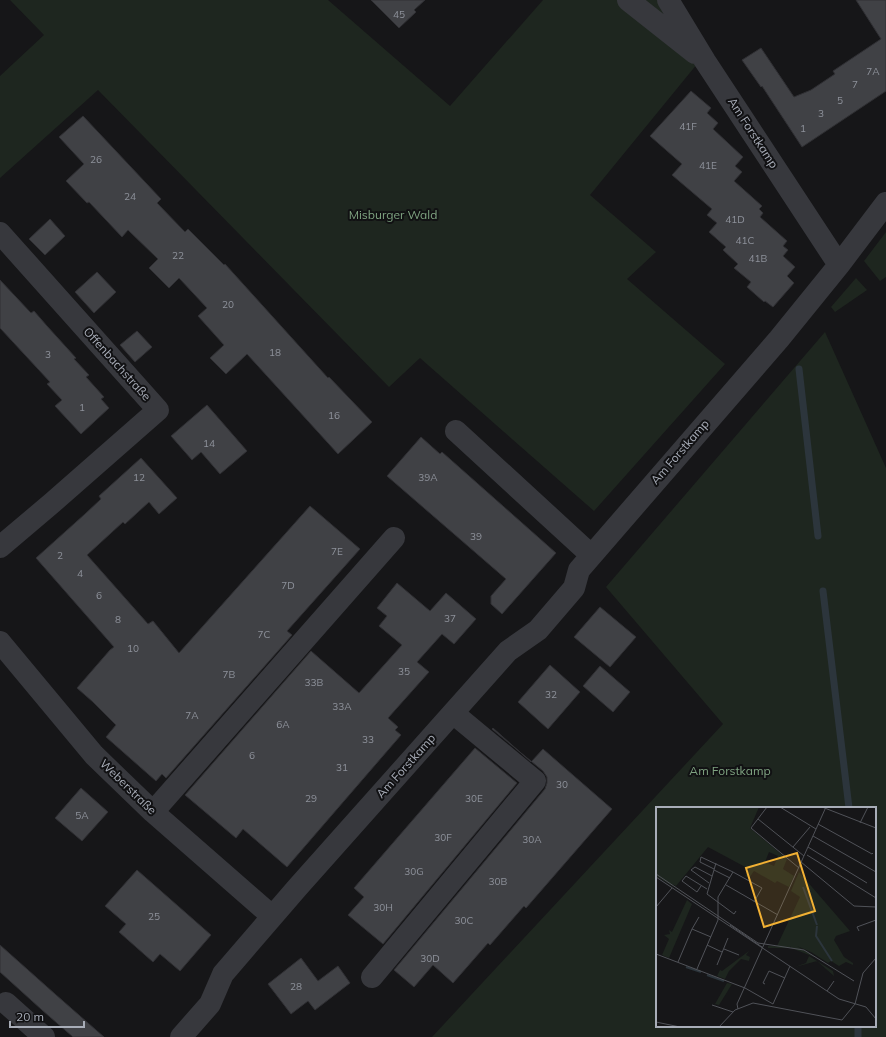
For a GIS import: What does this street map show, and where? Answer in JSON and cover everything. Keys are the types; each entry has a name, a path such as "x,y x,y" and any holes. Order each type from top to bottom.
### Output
{"street":[{"path":"628,0 705,61"},
{"name":"Am Forstkamp","path":"668,0 705,61 839,265"},
{"name":"Am Forstkamp","path":"181,1037 210,1004 223,974 272,916 508,651 538,630 574,588 579,570 591,555 779,339 839,265 886,203"},
{"name":"Offenbachstraße","path":"0,233 158,410 0,547"},
{"path":"456,431 591,555"},
{"path":"153,812 394,538"},
{"name":"Weberstraße","path":"0,642 94,755 153,812 272,916"},
{"path":"372,977 535,782 453,713"},
{"path":"6,1003 44,1037"}],"green space":[{"name":"Misburger Wald","path":"10,0 328,0 450,106 543,0 664,0 702,58 590,195 656,252 627,279 725,364 594,511 420,358 389,387 98,90 0,178 0,76 44,35"},
{"path":"886,232 886,277 880,281 864,261"},
{"path":"856,278 867,290 835,312 831,307"},
{"path":"825,332 886,468 886,1037 432,1037 723,724 606,587"}],"building":[{"path":"371,0 425,0 414,10 416,12 399,28"},
{"path":"856,0 886,0 886,91 802,147 762,86 761,87 742,60 761,48 794,97 811,90 835,74 833,71 881,39"},
{"path":"691,91 711,108 707,113 718,123 713,129 743,157 735,166 742,172 734,181 762,206 759,209 763,213 760,217 787,241 783,246 788,250 783,256 795,267 787,276 794,283 773,307 765,301 764,302 747,287 751,282 734,268 738,264 723,250 726,247 709,232 717,223 707,215 712,209 672,175 682,164 650,136"},
{"path":"83,116 161,199 157,203 185,232 188,229 224,265 225,264 328,378 329,377 372,422 338,454 247,354 226,374 210,358 224,345 198,316 207,308 179,278 169,288 149,268 158,259 128,230 122,237 89,202 87,203 66,181 84,164 59,137"},
{"path":"50,219 65,236 45,255 29,239"},
{"path":"97,272 116,292 94,313 75,292"},
{"path":"0,280 31,313 34,311 76,358 74,359 89,375 86,377 104,397 101,399 109,408 81,434 55,406 62,400 47,384 50,382 0,328"},
{"path":"137,331 152,347 135,362 120,345"},
{"path":"207,405 247,451 220,474 201,452 192,460 171,436"},
{"path":"421,437 440,454 442,452 556,553 502,614 491,604 491,596 506,579 387,476"},
{"path":"141,458 177,498 159,514 149,502 125,524 123,522 87,555 148,624 153,621 179,653 310,506 360,549 287,631 292,635 166,778 162,774 156,781 106,737 116,725 77,688 114,647 36,558 101,499 99,496"},
{"path":"397,583 430,611 446,593 476,619 454,644 442,634 417,662 429,672 388,718 398,727 395,730 401,735 287,867 243,829 236,838 185,795 311,651 359,693 402,645 379,626 387,616 377,608"},
{"path":"600,607 636,637 610,667 574,637"},
{"path":"550,665 580,692 548,729 518,702"},
{"path":"600,666 630,692 613,712 583,686"},
{"path":"493,728 519,751 492,729"},
{"path":"475,748 517,783 383,944 348,915 364,897 354,888"},
{"path":"543,749 612,809 526,908 524,906 490,945 488,943 453,983 433,965 414,987 394,970 545,789 547,777 543,771 531,761"},
{"path":"81,788 108,812 82,841 55,818"},
{"path":"137,870 211,935 180,971 160,954 153,962 119,932 126,924 105,906"},
{"path":"0,945 104,1037 73,1037 42,1010 0,972"},
{"path":"301,958 318,981 338,966 350,983 315,1010 308,1001 291,1014 268,984"}],"waterway":[{"path":"799,369 818,536"},
{"path":"823,591 849,807"},
{"path":"858,1027 858,1037"}]}
